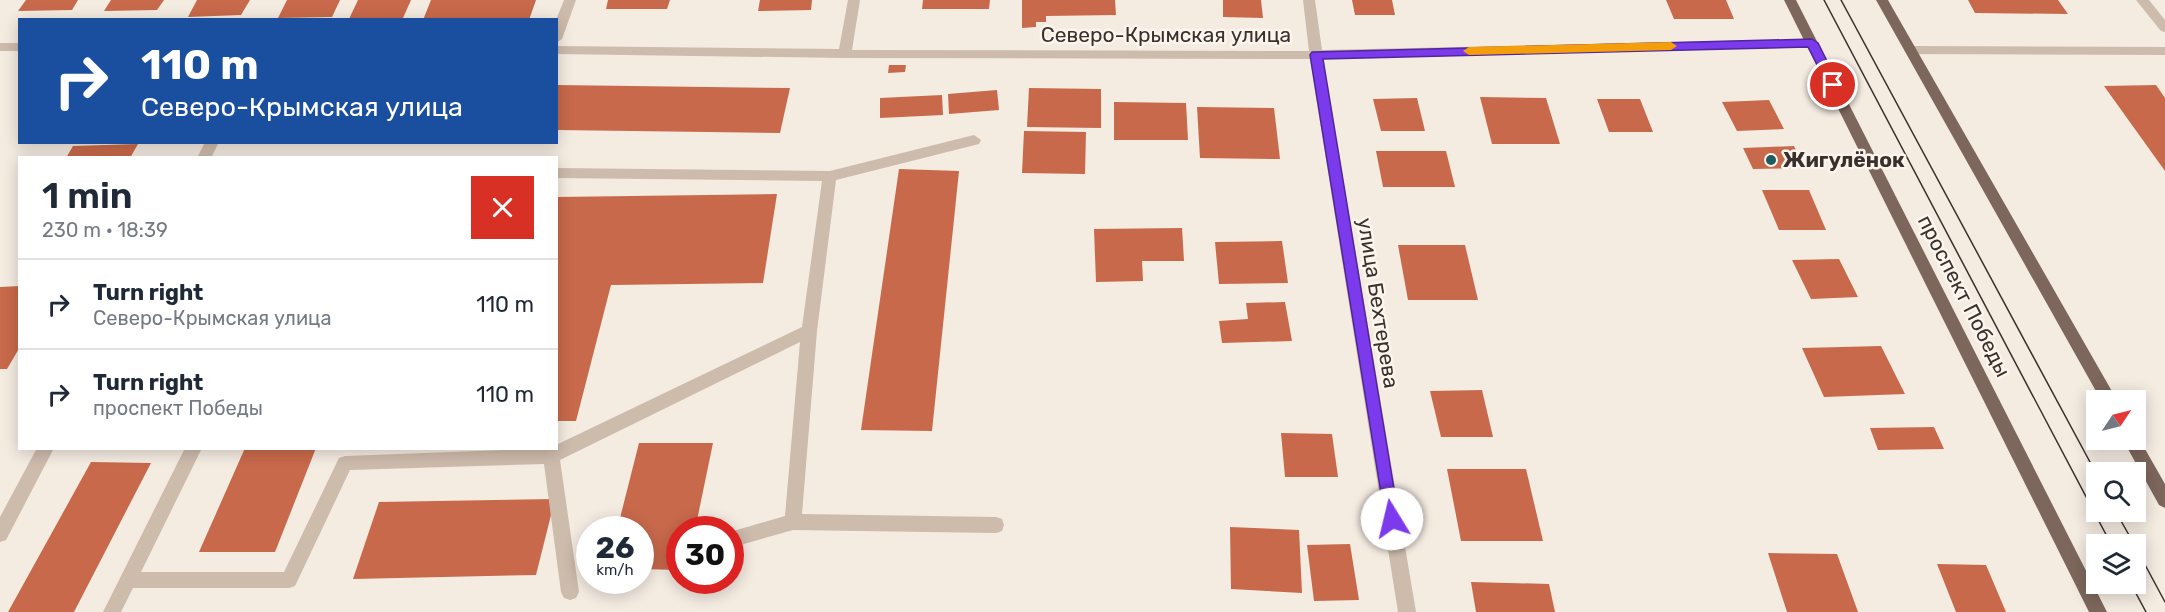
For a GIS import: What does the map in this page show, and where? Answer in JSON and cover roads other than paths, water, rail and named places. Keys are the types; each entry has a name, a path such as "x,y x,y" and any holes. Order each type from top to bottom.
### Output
{"main road":[{"name":"проспект Победы","path":"1790,0 2098,612"},
{"path":"1882,0 2103,390"},
{"path":"2137,450 2165,500"}],"street":[{"path":"558,33 570,0"},
{"path":"845,54 854,0"},
{"name":"улица Бехтерева","path":"1309,0 1407,612"},
{"path":"2142,0 2165,28"},
{"name":"Северо-Крымская улица","path":"558,50 845,54 1316,55 1812,43"},
{"path":"0,47 18,47"},
{"path":"1910,50 2165,51"},
{"path":"558,173 830,176 974,140"},
{"path":"793,522 809,331 830,176"},
{"path":"128,580 289,580 345,463 551,456 809,331"},
{"path":"0,534 45,450"},
{"path":"112,612 193,450"},
{"path":"551,456 570,592"},
{"path":"744,536 793,522 996,525"}],"tram line":[{"path":"1824,0 2106,534"},
{"path":"1841,0 2090,462"},
{"path":"2122,522 2128,534"},
{"path":"2146,567 2165,602"},
{"path":"2136,594 2146,612"}],"place":[{"name":"Жигулёнок","path":"1771,160"}]}
